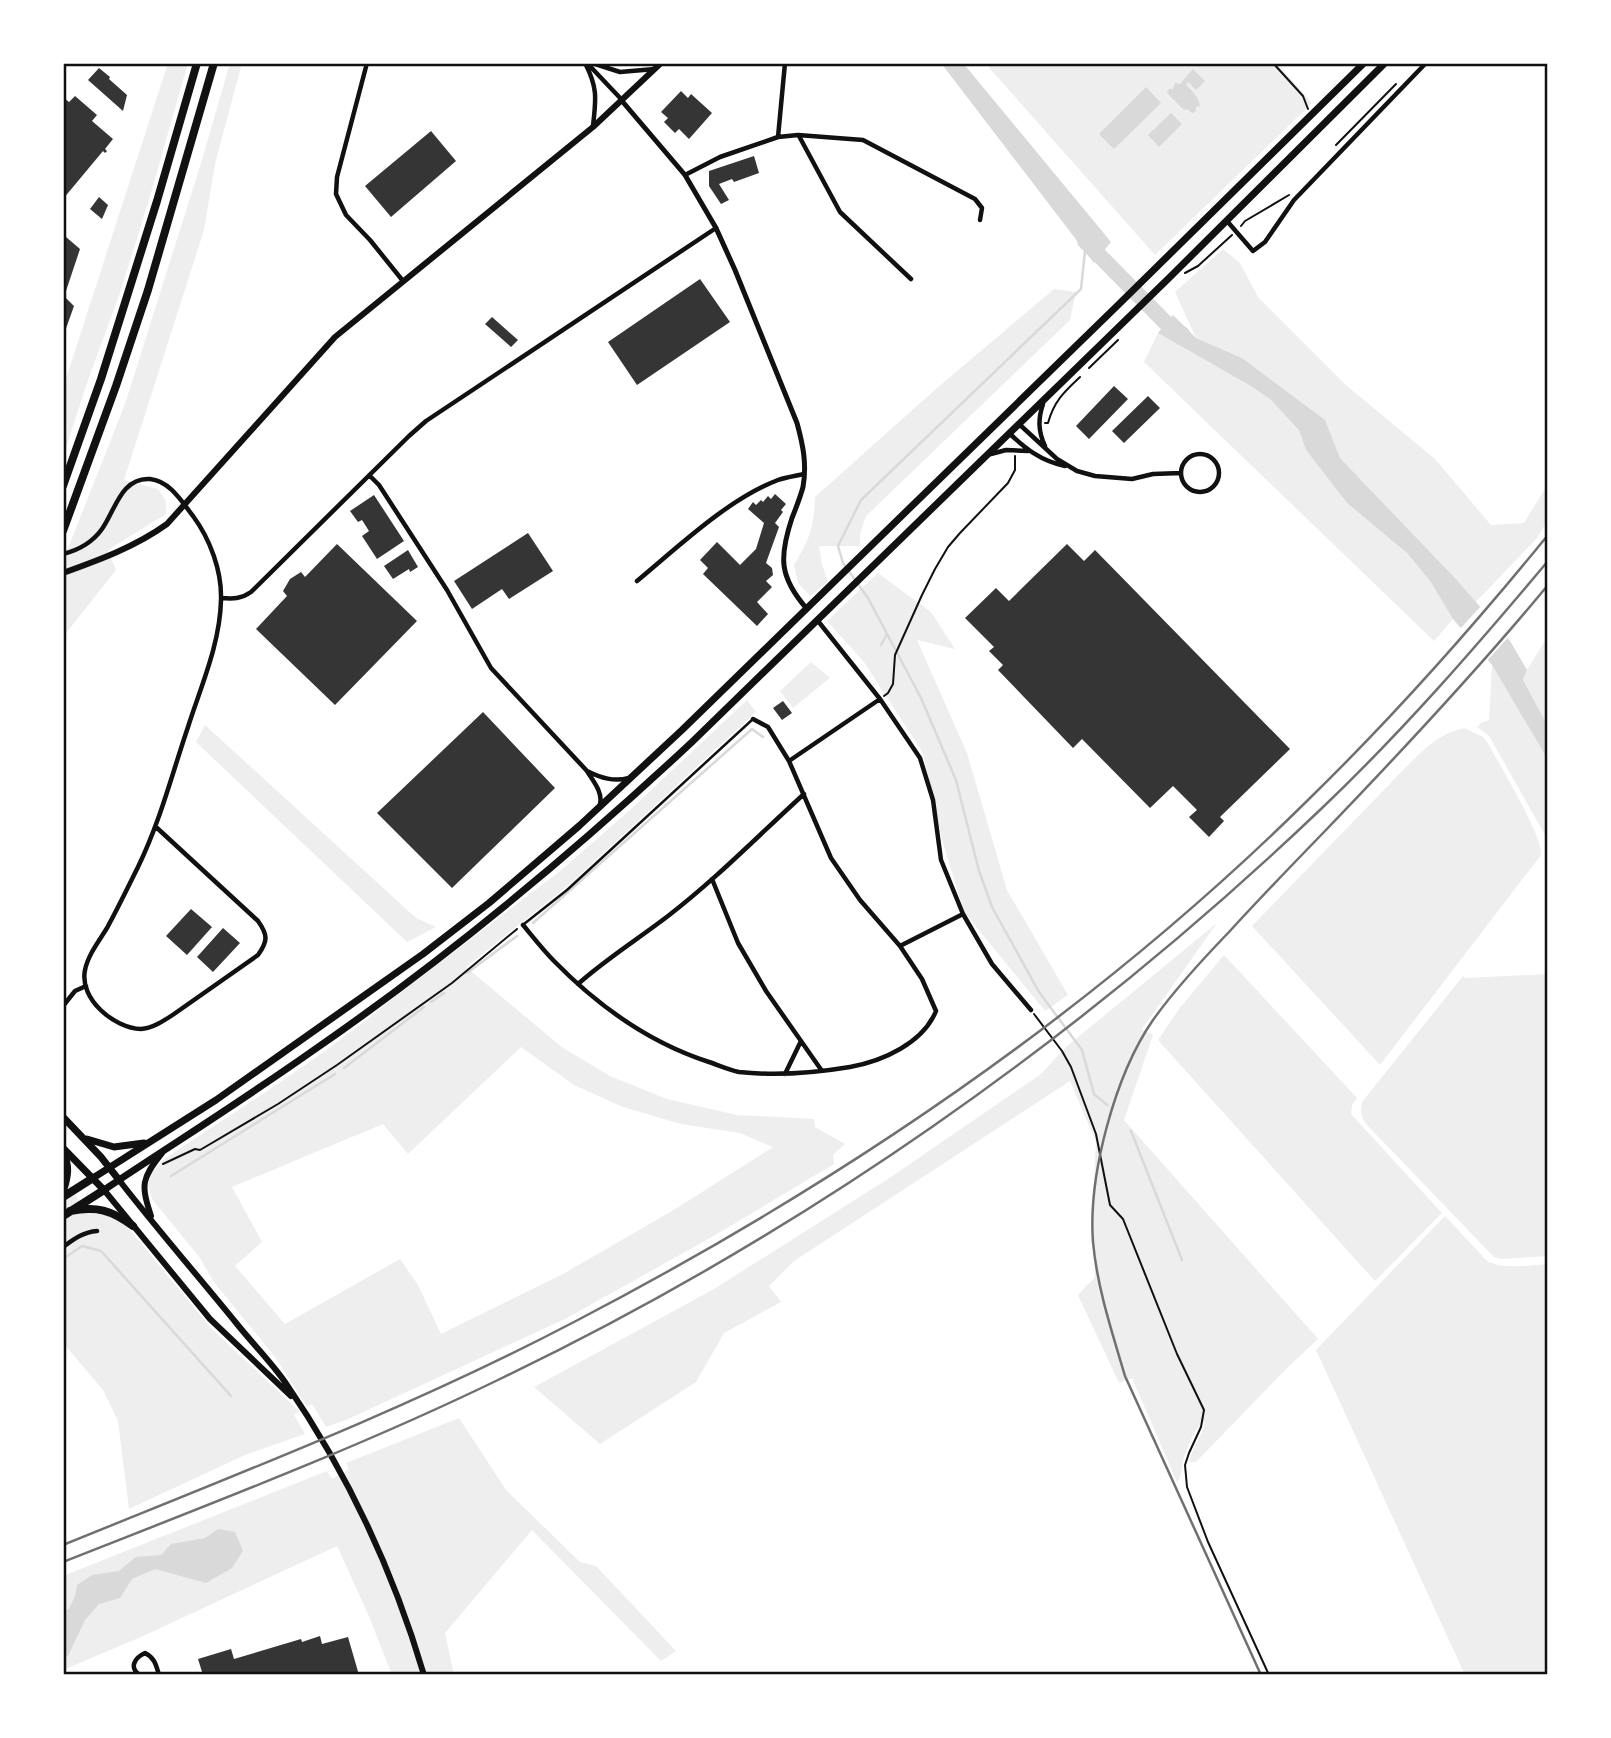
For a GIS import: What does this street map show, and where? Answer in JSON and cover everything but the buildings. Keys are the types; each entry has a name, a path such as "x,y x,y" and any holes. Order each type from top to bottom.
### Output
{"highway":[{"path":"63,486 102,379 197,63"},
{"path":"63,531 144,302 214,63"},
{"path":"63,1150 68,1170 63,1190"},
{"path":"63,1197 93,1178"},
{"path":"67,1213 104,1190"},
{"path":"67,1213 82,1209 102,1209 121,1217 133,1226"}],"main road":[{"path":"63,573 103,558 167,524 335,337 593,127 662,63"},
{"path":"93,1178 216,1100 424,954 489,903 599,807 807,609 1364,63"},
{"path":"104,1190 313,1052 433,963 618,811 1169,278 1385,63"},
{"path":"1215,210 1227,221"},
{"path":"1008,413 1018,424"},
{"path":"998,422 1009,433"},
{"path":"807,609 817,620"},
{"path":"63,1116 109,1167 284,1381 342,1474 370,1529 410,1628 424,1675"},
{"path":"83,1138 114,1147 148,1143"},
{"path":"63,1150 104,1190 210,1319 297,1402"},
{"path":"153,1222 144,1180 162,1153"}],"street":[{"path":"367,63 337,177 336,194 346,215 403,281"},
{"path":"586,63 685,175 716,228 735,270 797,423 804,448 804,474 783,555 788,582 807,609"},
{"path":"586,63 596,91 593,127"},
{"path":"592,63 620,72 656,69"},
{"path":"778,136 785,63"},
{"path":"1227,221 1252,251 1265,242 1294,200 1426,63"},
{"path":"798,135 841,212 911,279"},
{"path":"685,175 720,157 778,136 863,140 975,199 982,208 980,220"},
{"path":"221,598 235,599 251,592 409,436 432,417 716,228"},
{"path":"1046,397 1038,424 1046,450"},
{"path":"1018,424 1069,467"},
{"path":"1009,433 1039,458 1096,476 1124,479 1181,473"},
{"path":"984,457 997,451 1029,452"},
{"path":"1200,454 1211,457 1219,468 1214,485 1198,492 1187,487 1181,473 1186,460 1200,454"},
{"path":"637,581 720,514 756,490 780,479 804,474"},
{"path":"370,476 379,485 447,590 491,668 587,771 601,799 599,807"},
{"path":"63,554 79,550 97,536 124,491 139,480 154,480 169,487 184,505 201,529 215,559 221,598 219,624 209,668 156,827 84,971 90,996 107,1014 119,1023 144,1029 161,1022 258,955 266,939 265,930 258,921 156,827"},
{"path":"817,620 880,699 920,758 933,800 941,860 963,914 992,964 1031,1010"},
{"path":"789,761 880,699"},
{"path":"523,925 552,959 617,1016 682,1053 737,1072 822,1072 861,1065 908,1045 932,1021 936,1011 922,979 900,946 860,900 831,858 789,761 768,727 753,719"},
{"path":"587,771 610,780 631,777"},
{"path":"578,984 712,879 803,794"},
{"path":"712,879 738,943 766,991 822,1072"},
{"path":"900,946 963,914"},
{"path":"63,1006 75,991 86,986"},
{"path":"785,1074 801,1041"},
{"path":"63,1247 78,1236 97,1231"},
{"path":"140,1675 133,1667 134,1661 145,1653 155,1661 159,1675"}],"lane":[{"path":"523,925 567,890 753,719"}],"path":[{"path":"1273,63 1303,96 1311,116"},
{"path":"1338,144 1399,80"},
{"path":"1245,221 1289,195"},
{"path":"1169,278 1189,272 1223,244"},
{"path":"1038,424 1048,423 1052,408 1060,397 1118,340"},
{"path":"880,699 888,693 893,684 895,656 922,595 948,547 1008,483 1015,470 1014,450"},
{"path":"160,1166 195,1149 200,1150 337,1065 452,983 523,925"},
{"path":"1031,1010 1071,1067 1096,1134 1110,1205 1124,1219 1177,1354 1204,1410 1201,1427 1185,1465 1187,1487 1208,1542 1269,1675"}],"shaded area":[{"path":"168,63 188,63 120,293 63,457 63,388"},
{"path":"230,63 242,63 215,164 204,230 124,480 158,489 166,501 166,514 108,550 116,570 63,637 63,561 125,404"},
{"path":"941,63 963,63 1111,242 1094,263"},
{"path":"985,63 1277,63 1312,103 1155,255"},
{"path":"1193,69 1205,81 1196,90 1188,82 1186,84 1200,106 1196,107 1193,113 1188,109 1184,110 1167,93 1169,89 1173,89 1175,83 1180,84"},
{"path":"1146,87 1161,103 1114,149 1099,134"},
{"path":"1171,113 1182,124 1159,147 1148,135"},
{"path":"1223,249 1240,263 1258,297 1347,386 1435,459 1491,525 1524,523 1548,484 1548,519 1538,537 1475,603 1455,578 1340,458 1333,441 1242,358 1196,338 1175,292"},
{"path":"1054,289 1076,292 1070,320 866,516 860,534 860,546 819,546 828,582 810,596 798,583 794,565 810,532 815,497 937,388"},
{"path":"1173,315 1196,338 1242,358 1325,420 1340,458 1455,578 1510,641 1527,670 1523,680 1548,726 1548,760 1492,665 1453,619 1430,581 1407,553 1347,503 1306,450 1299,430 1270,399 1158,333"},
{"path":"1158,333 1270,399 1300,430 1306,450 1347,503 1407,553 1430,581 1453,619 1434,641 1144,362"},
{"path":"878,573 931,612 955,649 917,640 967,753 1007,890 1068,995 1045,1011 964,912 943,843 923,753 864,662 827,621"},
{"path":"1548,636 1548,726 1523,680"},
{"path":"811,662 830,678 793,708 780,691"},
{"path":"1492,665 1548,760 1548,840 1489,736 1477,727 1489,720"},
{"path":"747,700 756,712 570,884 466,967 563,1048 610,1076 667,1099 737,1115 814,1119 815,1127 845,1144 833,1155 834,1164 717,1234 567,1318 326,1427 312,1404 307,1407 275,1357 213,1281 200,1258 152,1199 148,1184 151,1174 163,1160 306,1065 361,1024 559,872 630,810","holes":["521,1047 574,1085 623,1107 681,1124 740,1133 773,1147 677,1208 563,1274 441,1334 418,1285 400,1259 285,1324 235,1266 262,1242 232,1187 383,1124 408,1154"]},
{"path":"205,725 416,918 436,927 407,942 196,742"},
{"path":"1464,728 1483,737 1489,745 1528,817 1541,855 1380,1065 1252,926 1418,755 1442,737"},
{"path":"1217,923 1142,1029 1153,1035 1124,1120 1318,1339 1196,1462 1189,1462 1205,1422 1201,1425 1194,1433 1177,1482 1132,1378 1119,1383 1078,1295 1095,1277 1092,1217 1096,1142 1070,1081 794,1261 769,1286 781,1302 724,1333 696,1382 600,1444 534,1387 714,1289 891,1177 1041,1074 1066,1047"},
{"path":"1224,955 1357,1098 1352,1105 1351,1114 1442,1213 1375,1281 1158,1040 1179,1009"},
{"path":"1548,974 1548,1256 1501,1259 1494,1257 1367,1125 1361,1106 1463,976"},
{"path":"63,1170 85,1214 109,1217 130,1230 211,1328 299,1411 294,1415 305,1434 245,1455 129,1509 118,1421 103,1390 63,1343"},
{"path":"1445,1216 1487,1261 1509,1266 1548,1264 1548,1675 1465,1675 1316,1350"},
{"path":"459,1418 506,1490 580,1562 596,1566 676,1651 661,1661 532,1530 445,1633 454,1675 392,1675 337,1546 63,1670 63,1576 327,1471 332,1479 349,1469 346,1463"},
{"path":"218,1529 235,1532 243,1551 232,1568 206,1583 155,1569 132,1579 120,1598 99,1604 85,1620 68,1656 63,1658 63,1611 69,1609 77,1585 92,1575 119,1571 136,1557 161,1555 171,1544 205,1538"}],"pier":[{"path":"1482,605 1510,635 1485,663 1458,631"}],"waterway":[{"path":"1085,241 1166,323 1182,334"},
{"path":"1085,251 1081,289 861,500 838,546 843,563 868,598 921,698 956,780 979,871 992,907 1039,992 1082,1050 1094,1094 1107,1105"},
{"path":"881,645 887,634"},
{"path":"533,923 752,729 763,737"},
{"path":"467,973 517,936"},
{"path":"431,1002 444,993"},
{"path":"344,1068 424,1007"},
{"path":"171,1176 335,1074"},
{"path":"1131,1131 1182,1260"},
{"path":"63,1259 82,1246 101,1251 231,1396"}],"railway":[{"path":"63,1545 386,1412 574,1322 771,1211 961,1088 1053,1021 1141,951 1227,877 1341,768 1462,637 1548,535"},
{"path":"63,1562 338,1452 500,1379 612,1322 722,1261 829,1196 933,1126 1035,1053 1229,894 1381,750 1548,561"},
{"path":"1261,1675 1125,1376 1110,1326 1093,1242 1095,1187 1107,1126 1127,1068 1139,1043 1170,997 1438,711 1548,585"}]}
